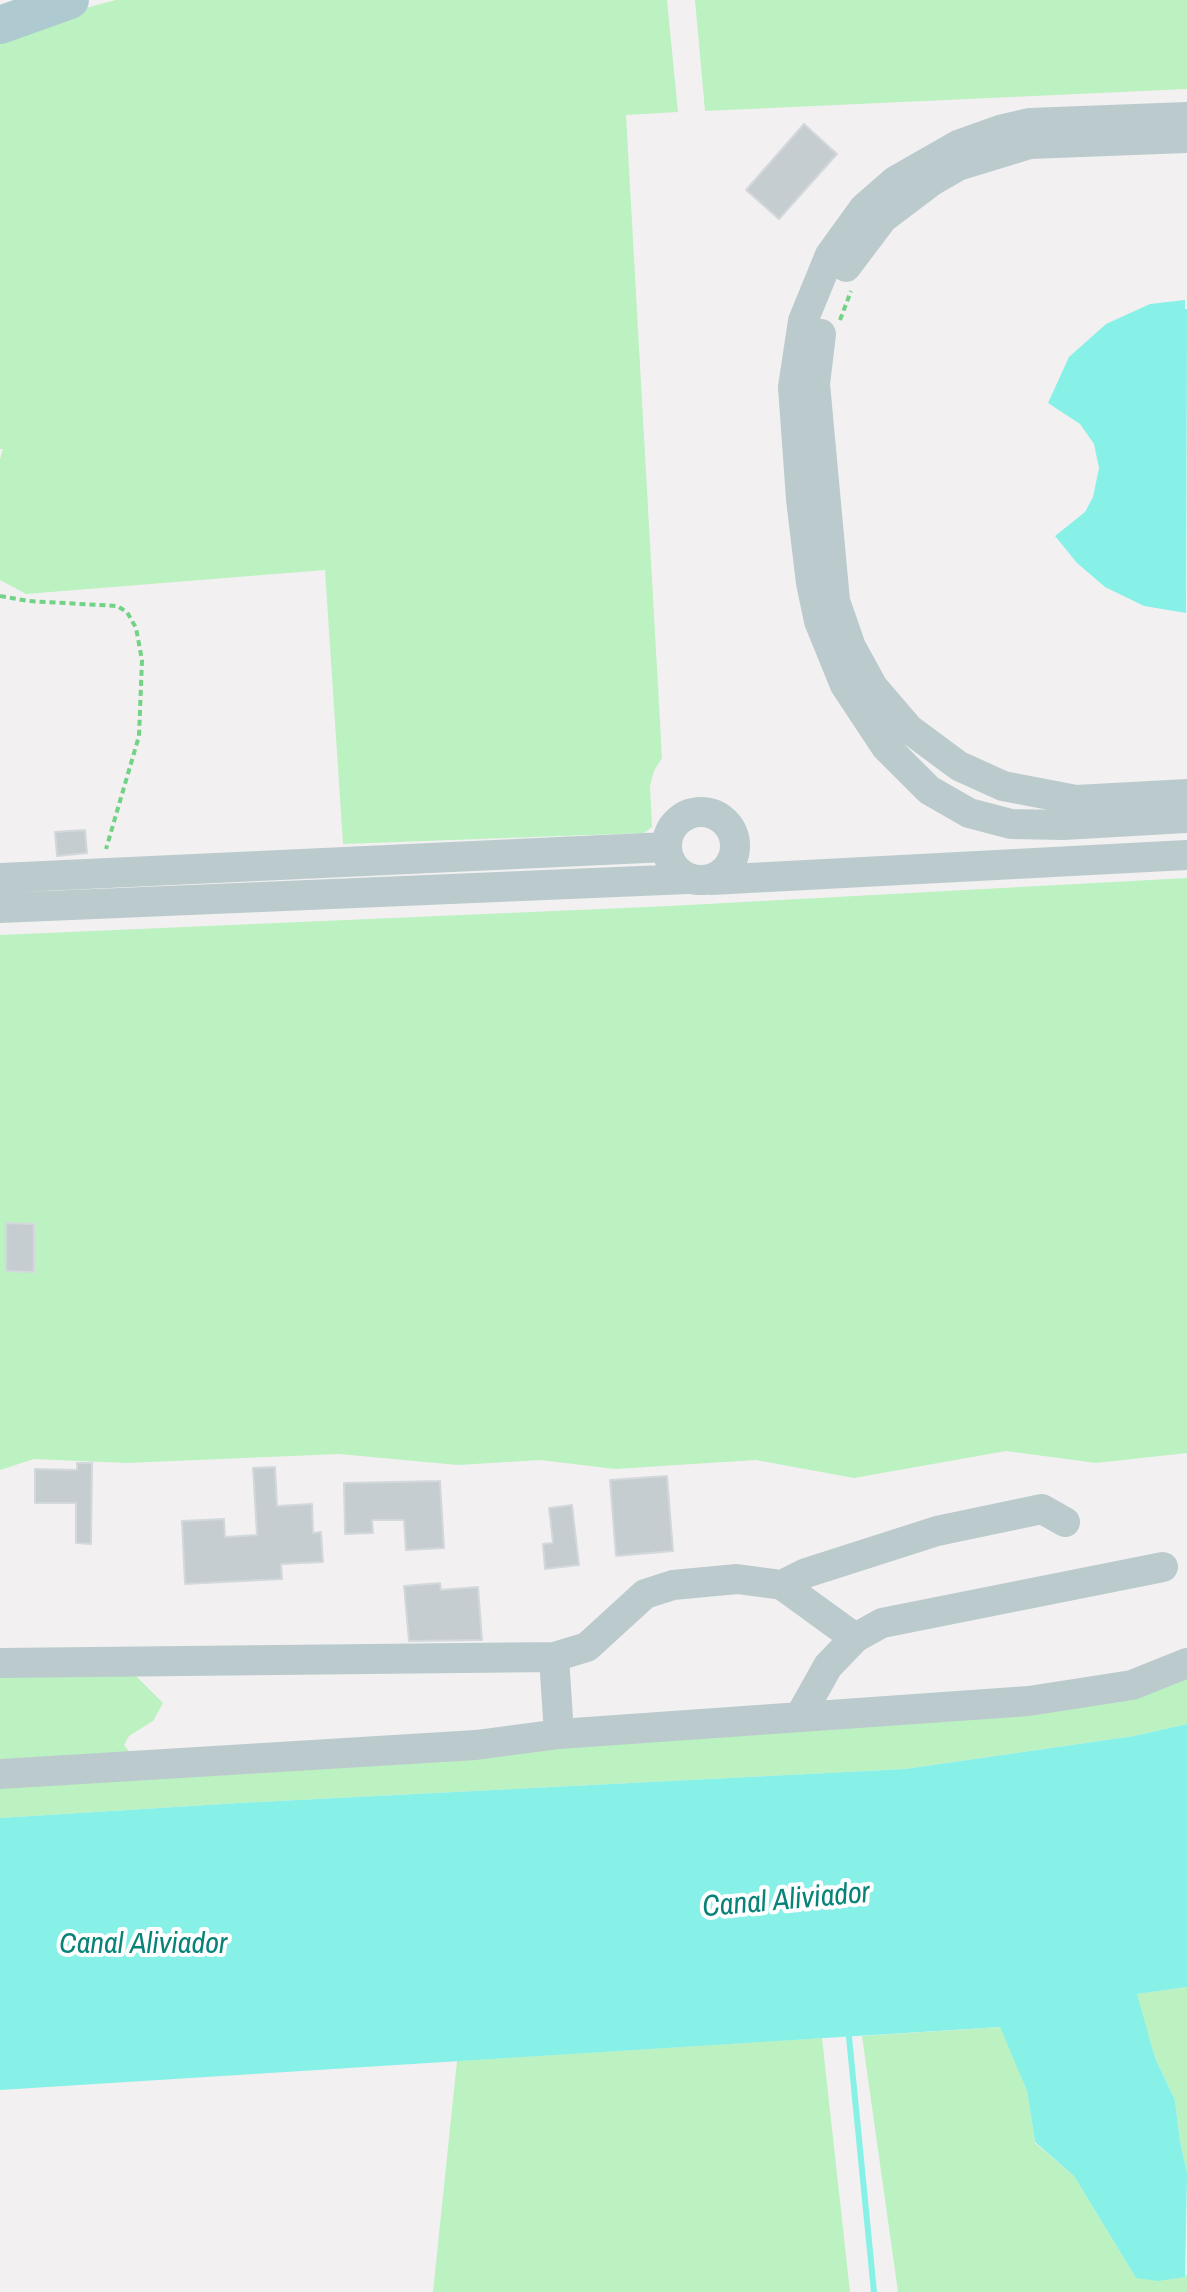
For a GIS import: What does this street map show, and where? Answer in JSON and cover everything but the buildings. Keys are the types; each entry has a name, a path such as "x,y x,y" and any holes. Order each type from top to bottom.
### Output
{"main road":[{"path":"0,25 70,0"}],"street":[{"path":"1187,117 1029,123 958,145 895,181 864,208 830,255 803,321 793,387 801,499 819,621 845,685 886,747 929,790 969,813 1011,824 1063,825 1187,818"},
{"path":"1187,138 1030,144 958,166 932,181 883,218 847,265 825,310 815,384 835,601 851,647 873,687 909,729 959,766 1003,786 1076,800 1187,794"},
{"path":"904,765 928,743"},
{"path":"969,813 989,780"},
{"path":"707,812 717,816 733,832 735,855 722,875 700,879 671,864 667,847 670,832 685,816 707,812"},
{"path":"0,908 107,888 667,847"},
{"path":"0,878 107,888 700,879 1187,855"},
{"path":"782,1585 806,1573 937,1531 977,1522 1042,1509 1065,1522"},
{"path":"800,1716 828,1666 855,1638 882,1623 1163,1567"},
{"path":"0,1663 554,1657 587,1647 645,1594 673,1585 737,1579 782,1585 855,1638"},
{"path":"554,1657 559,1734"},
{"path":"0,1774 476,1745 559,1734 1029,1701 1132,1685 1187,1663"}],"path":[{"path":"837,330 844,304 856,281"},
{"path":"0,596 28,601 117,606 127,612 136,628 142,660 139,736 106,845 107,888"}],"green space":[{"path":"116,0 667,0 678,112 626,115 662,758 650,786 652,827 644,833 343,844 325,570 26,594 0,580 0,459 3,449 0,449 0,39 48,18"},
{"path":"695,0 1187,0 1187,89 705,111"},
{"path":"1187,878 1187,1453 1096,1463 1006,1451 854,1478 756,1460 615,1469 540,1460 458,1465 339,1454 126,1463 34,1459 0,1470 0,935 670,906"},
{"path":"0,1670 131,1671 163,1703 153,1721 129,1736 124,1745 145,1771 807,1724 1187,1671 1187,1724 1134,1736 905,1769 0,1818"},
{"path":"1187,1987 1187,2173 1175,2100 1155,2058 1136,1994"},
{"path":"1001,2027 1027,2091 1035,2143 1074,2176 1136,2278 1185,2277 1187,2274 1187,2292 898,2292 862,2036"},
{"path":"822,2038 850,2292 433,2292 457,2061"}],"water":[{"path":"1185,300 1186,613 1144,606 1105,587 1077,563 1055,536 1085,512 1093,497 1099,468 1094,444 1080,424 1048,403 1069,357 1106,324 1150,304"},
{"name":"Canal Aliviador","path":"1187,1724 1187,1987 1137,1994 1155,2058 1175,2100 1187,2173 1185,2277 1158,2281 1136,2278 1074,2176 1035,2142 1027,2091 1000,2027 0,2090 0,1818 905,1769 1134,1736"}],"waterway":[{"path":"849,2037 874,2292"}]}
